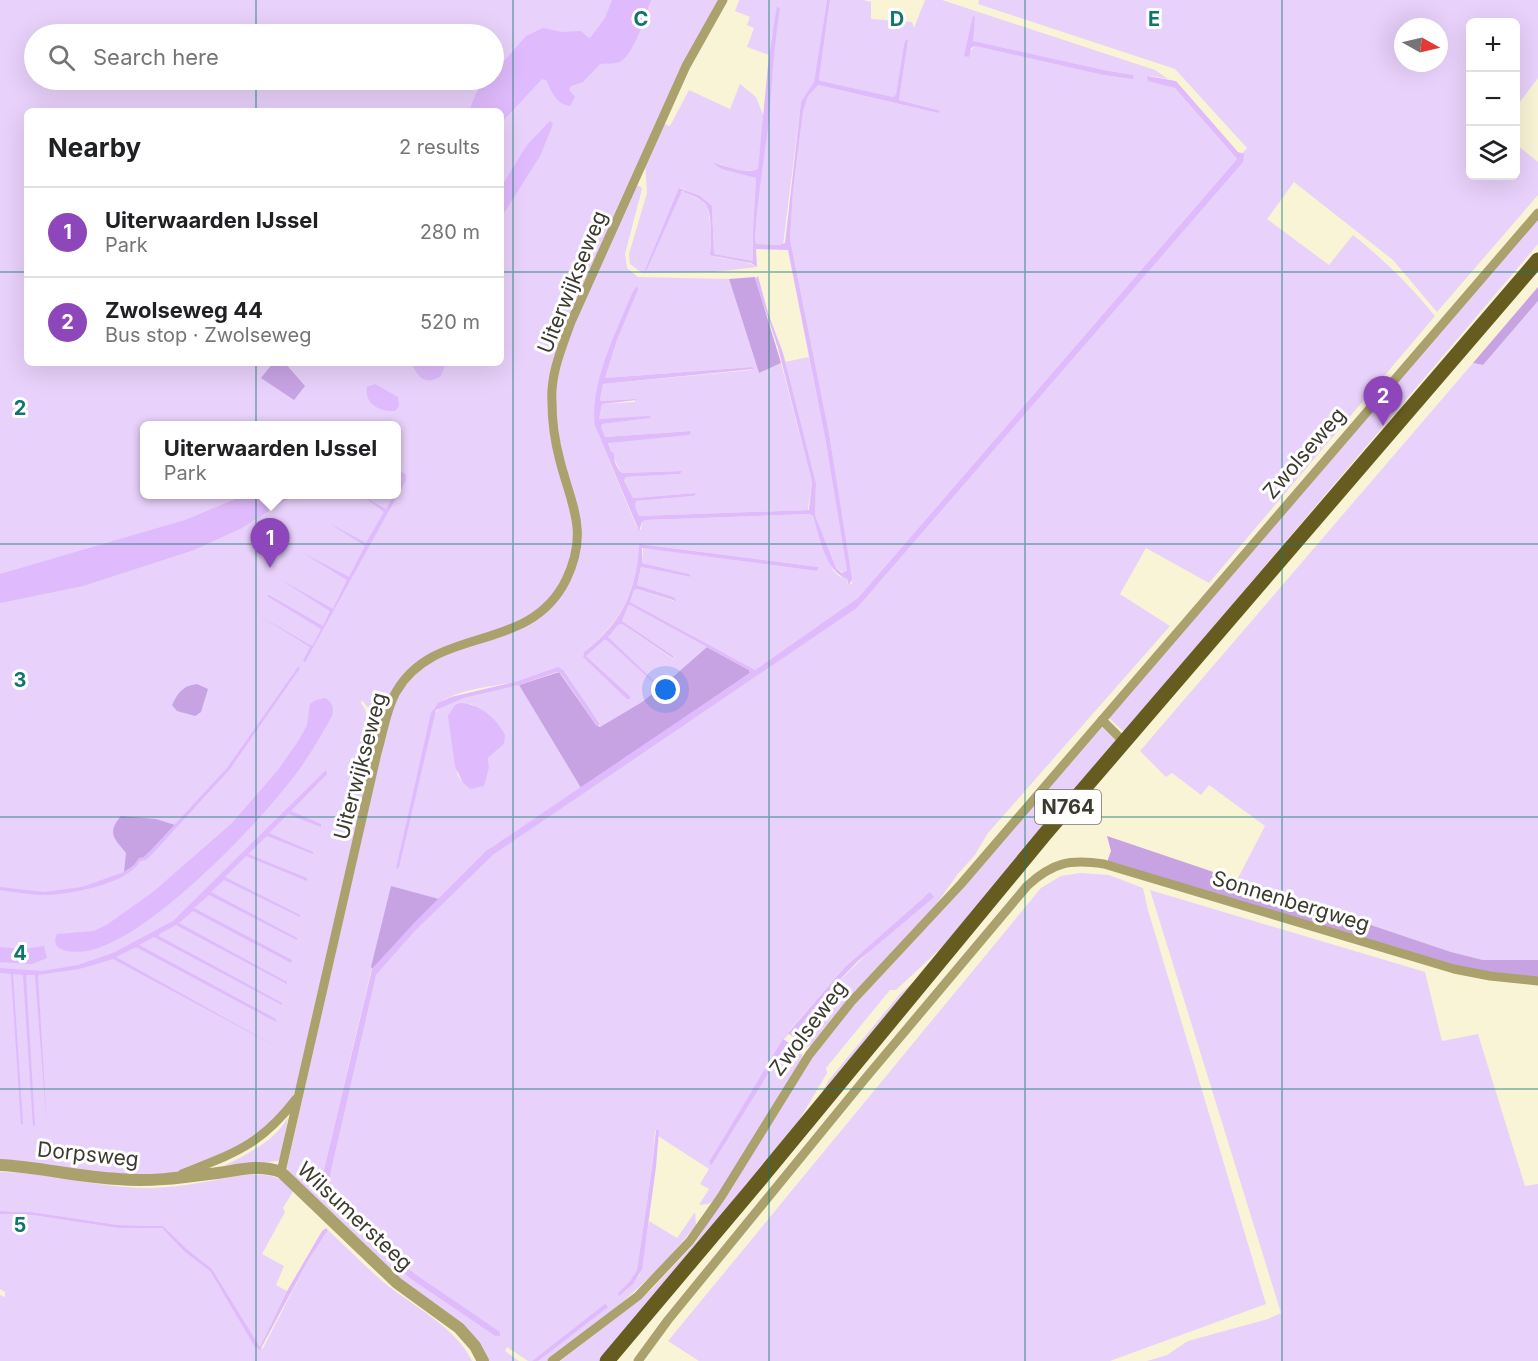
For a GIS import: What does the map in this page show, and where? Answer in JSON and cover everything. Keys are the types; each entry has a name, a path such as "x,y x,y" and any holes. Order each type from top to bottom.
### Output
{"main road":[{"name":"N764","path":"607,1361 1045,834 1538,260"}],"street":[{"name":"Uiterwijkseweg","path":"281,1172 390,705 396,692 414,670 436,655 460,645 516,628 538,615 558,594 572,567 578,525 573,499 555,440 551,399 557,362 570,322 686,66 723,0"},
{"name":"Zwolseweg","path":"552,1361 638,1296 690,1241 721,1197 809,1055 852,1002 961,884 1538,213"},
{"path":"1102,720 1125,743"},
{"name":"Sonnenbergweg","path":"638,1361 668,1320 864,1080 1020,895 1038,876 1050,868 1070,861 1104,864 1454,969 1490,976 1538,981"},
{"name":"Uiterwijkseweg","path":"172,1178 228,1156 261,1137 275,1125 297,1097"},
{"name":"Dorpsweg","path":"0,1165 117,1179 172,1178"},
{"name":"Wilsumersteeg","path":"172,1178 261,1167 281,1172 397,1283 459,1328 475,1346 483,1361"}],"shaded area":[{"path":"0,0 720,0 565,338 551,411 575,526 571,561 558,587 537,612 410,671 376,736 369,709 362,700 376,754 298,1081 289,1104 269,1125 248,1140 216,1157 170,1175 140,1177 0,1161"},
{"path":"612,0 651,0 639,34 630,51 620,62 600,64 583,82 571,86 569,90 575,97 570,106 561,103 546,80 542,79 504,120 504,108 471,108 478,90 504,90 504,61 526,36 543,28 562,32 581,31 589,38 605,18"},
{"path":"739,0 827,0 814,83 801,102 783,245 755,244 759,185 780,9 772,34 769,55 747,47 754,28 747,25 750,17 735,11"},
{"path":"827,0 830,0 820,81 893,97 896,94 906,39 908,41 899,100 941,111 938,113 818,85 808,96 803,112 793,191 790,239 829,433 852,579 849,586 847,579 833,569 828,561 813,516 810,514 645,520 639,531 595,426 594,412 599,382 608,351 637,286 638,290 617,340 605,378 752,367 754,369 603,384 600,400 602,401 637,400 602,404 599,419 649,416 651,418 602,424 605,437 690,431 691,433 608,443 622,473 682,471 680,474 626,477 624,480 633,498 697,493 694,496 636,501 635,506 639,516 809,510 812,482 778,348 755,279 758,276 768,313 783,353 816,483 815,515 836,568 842,573 847,571 825,437 788,250 756,249 757,267 751,263 710,255 709,210 705,203 682,191 645,270 679,188 700,196 712,206 714,254 753,261 756,178 722,169 713,163 747,171 758,169 769,55 777,6 780,9 755,240 756,244 780,245 785,243 801,102 814,82"},
{"path":"830,0 871,2 871,19 912,22 914,28 925,0 942,0 1155,70 1168,79 1150,76 1146,78 1175,88 1237,159 858,598 755,670 630,602 634,590 637,589 674,601 674,597 637,585 641,567 691,577 689,574 642,563 643,548 817,571 819,567 641,544 630,593 624,606 607,630 584,652 583,657 627,698 630,696 585,655 604,640 608,641 609,635 618,625 622,624 673,659 675,658 622,621 630,605 707,647 666,683 642,702 600,727 600,723 558,667 518,681 462,693 441,702 434,708 397,869 434,715 449,702 472,694 519,685 581,788 493,846 439,899 391,887 320,1186 345,1210 329,1191 331,1171 376,975 415,931 493,855 857,608 1243,161 1242,153 1247,148 1175,69 978,4 979,0 1538,0 1538,78 1520,102 1520,18 1466,18 1466,180 1520,180 1520,147 1538,162 1538,195 1437,312 1393,260 1294,182 1267,219 1329,265 1353,235 1396,273 1435,316 1209,583 1146,548 1120,594 1170,626 988,833 975,855 957,875 934,908 813,1045 806,1047 792,1036 825,995 930,892 845,967 789,1031 709,1162 711,1166 788,1042 801,1051 803,1059 715,1200 699,1205 709,1189 700,1184 709,1169 658,1136 659,1130 655,1131 637,1270 618,1293 634,1283 640,1274 649,1221 677,1238 695,1212 696,1225 662,1264 608,1315 547,1361 538,1361 608,1305 606,1303 532,1361 528,1361 507,1347 505,1351 519,1361 487,1361 289,1173 287,1167 390,713 401,690 425,665 549,607 579,543 563,465 555,400 557,380 568,339 634,186 640,186 642,189 625,254 627,268 638,277 729,279 759,373 781,363 812,482 808,510 639,516 635,506 636,501 694,496 697,493 633,498 624,479 626,477 680,474 682,471 622,473 608,442 691,434 689,431 605,437 600,426 602,424 651,418 599,419 602,404 635,402 635,399 600,400 603,384 752,370 752,367 605,378 617,340 638,290 619,326 605,362 597,392 595,426 637,528 641,530 642,522 645,520 810,514 813,516 833,570 839,576 847,579 848,585 852,584 829,433 790,239 793,191 803,112 808,96 817,85 938,113 941,111 899,100 908,41 904,44 896,94 893,97 820,82","holes":["973,15 975,17 972,41 1133,75 1134,78 1103,75 975,46 965,56","470,704 489,714 497,724 504,744 488,758 489,767 470,789 457,774","356,1221 415,1274 501,1334 495,1336 411,1279"]},
{"path":"973,15 975,17 973,41 1133,75 1134,79 1103,75 975,46 971,48 969,57 964,56"},
{"path":"1147,76 1176,81 1238,152 1244,154 1243,162 857,608 493,855 415,931 376,975 331,1171 329,1191 345,1210 343,1214 340,1214 322,1196 320,1186 372,969 486,851 750,673 749,670 630,605 622,621 673,656 674,659 622,624 618,625 608,637 653,682 608,641 604,640 586,656 630,696 630,699 627,699 583,657 584,652 608,630 624,606 634,578 640,544 819,567 817,571 642,548 642,563 689,574 691,577 641,567 637,585 674,597 676,601 637,589 634,590 630,602 755,670 858,598 1237,159 1175,88 1148,81"},
{"path":"740,84 756,97 764,117 758,169 742,170 715,162 735,172 756,178 753,261 714,254 712,206 684,189 680,188 680,192 685,192 702,201 708,207 711,232 710,255 757,267 714,272 642,273 630,264 629,254 647,193 645,162 664,124 670,126 689,90 730,109"},
{"path":"550,121 553,124 540,156 504,213 504,182 527,145"},
{"path":"1538,219 1538,244 1124,732 1109,718"},
{"path":"755,277 781,363 759,373 729,279"},
{"path":"1538,287 1538,301 1483,365 1473,363"},
{"path":"1538,301 1538,960 1483,960 1451,952 1237,880 1265,826 1209,785 1201,795 1172,773 1166,777 1140,751 1473,363 1483,365"},
{"path":"809,357 847,571 844,573 836,568 815,515 816,483 785,362"},
{"path":"271,366 288,366 305,386 294,400 261,378"},
{"path":"414,366 445,366 441,376 436,379 423,379"},
{"path":"375,384 398,397 399,406 395,411 374,406 368,398 367,387"},
{"path":"401,472 406,475 406,480 401,489 401,480"},
{"path":"235,499 288,499 242,528 194,550 83,586 0,603 0,574 185,520"},
{"path":"367,499 386,509 392,499 395,499 305,662 303,661 310,647 260,616 310,645 313,645 321,629 267,596 269,595 323,626 330,611 281,580 333,609 347,580 303,553 349,577 365,546 329,523 366,543 384,512"},
{"path":"707,647 749,670 750,673 581,788 519,685 559,672 596,725 600,727 642,702"},
{"path":"298,667 300,668 230,769 155,851 146,860 140,861 134,869 112,882 84,890 46,895 0,890 0,887 44,892 82,887 127,871 139,858 144,857 152,849 227,768"},
{"path":"558,667 563,670 600,724 599,726 596,725 561,674 557,672 519,685 463,698 436,710 399,867 396,869 431,713 438,703 451,697 518,681"},
{"path":"197,684 208,689 201,712 195,716 177,711 172,705 179,693 188,686"},
{"path":"325,698 332,706 332,716 301,767 261,816 203,874 172,902 141,925 112,942 82,952 70,952 56,945 57,934 94,931 108,924 153,892 232,823 278,770 299,740 307,725 310,704"},
{"path":"461,703 482,709 497,723 505,735 504,744 488,758 489,767 484,786 470,789 463,783 455,766 448,716 455,705"},
{"path":"1102,727 1117,741 953,937 896,990 890,990 826,1068 827,1073 795,1127 685,1264 599,1361 560,1361 651,1290 695,1243 821,1044"},
{"path":"326,770 327,774 291,811 321,824 321,827 288,814 269,833 313,852 313,854 267,836 248,854 307,878 307,881 246,856 225,877 300,917 224,880 211,892 297,940 209,895 194,908 292,960 291,963 193,911 179,923 287,984 176,925 159,934 282,1005 154,937 139,945 276,1019 276,1022 136,947 116,957 275,1046 113,959 79,969 38,975 47,1128 35,975 26,975 35,1125 33,1126 23,975 13,974 23,1124 21,1125 11,974 0,973 0,968 43,971 78,965 113,953 173,921"},
{"path":"121,816 156,819 175,825 144,857 124,872 126,853 116,840 113,831"},
{"path":"1107,836 1451,952 1483,960 1538,960 1538,978 1462,968 1107,862 1111,851"},
{"path":"1081,873 1109,875 1143,888 1266,1304 1110,1361 699,1361 668,1341 1041,888 1061,876"},
{"path":"391,886 439,899 372,969 371,967"},
{"path":"1150,890 1425,972 1442,1041 1478,1034 1525,1186 1538,1184 1538,1361 1147,1361 1167,1355 1188,1341 1268,1319 1281,1313"},
{"path":"930,892 934,897 858,961 825,995 792,1036 788,1033 845,967"},
{"path":"44,946 47,958 32,964 0,962 0,947 24,949"},
{"path":"921,975 819,1097 829,1080 900,994"},
{"path":"783,1039 788,1042 711,1166 709,1162"},
{"path":"288,1117 281,1157 278,1161 224,1166 269,1140"},
{"path":"656,1130 659,1130 656,1167 642,1269 634,1283 619,1296 618,1293 637,1270"},
{"path":"0,1172 133,1188 181,1186 250,1175 270,1176 284,1181 294,1190 262,1254 284,1266 276,1285 287,1291 260,1347 212,1269 163,1226 118,1225 32,1212 0,1211"},
{"path":"0,1211 32,1212 118,1225 163,1226 212,1269 260,1347 287,1291 322,1231 326,1228 328,1230 309,1259 260,1350 255,1347 210,1271 185,1252 162,1228 118,1228 32,1215 0,1214"},
{"path":"0,1214 32,1215 118,1228 162,1228 193,1258 208,1268 257,1349 263,1348 309,1259 328,1230 382,1281 444,1327 465,1349 472,1361 0,1361 0,1295 5,1297 5,1292 0,1289"},
{"path":"353,1221 415,1274 500,1332 500,1336 495,1336 411,1279 352,1225"},
{"path":"606,1303 608,1307 538,1361 532,1361"}],"place":[{"name":"Zwolseweg 44","path":"1383,426"},
{"name":"Uiterwaarden IJssel","path":"270,568"}]}
